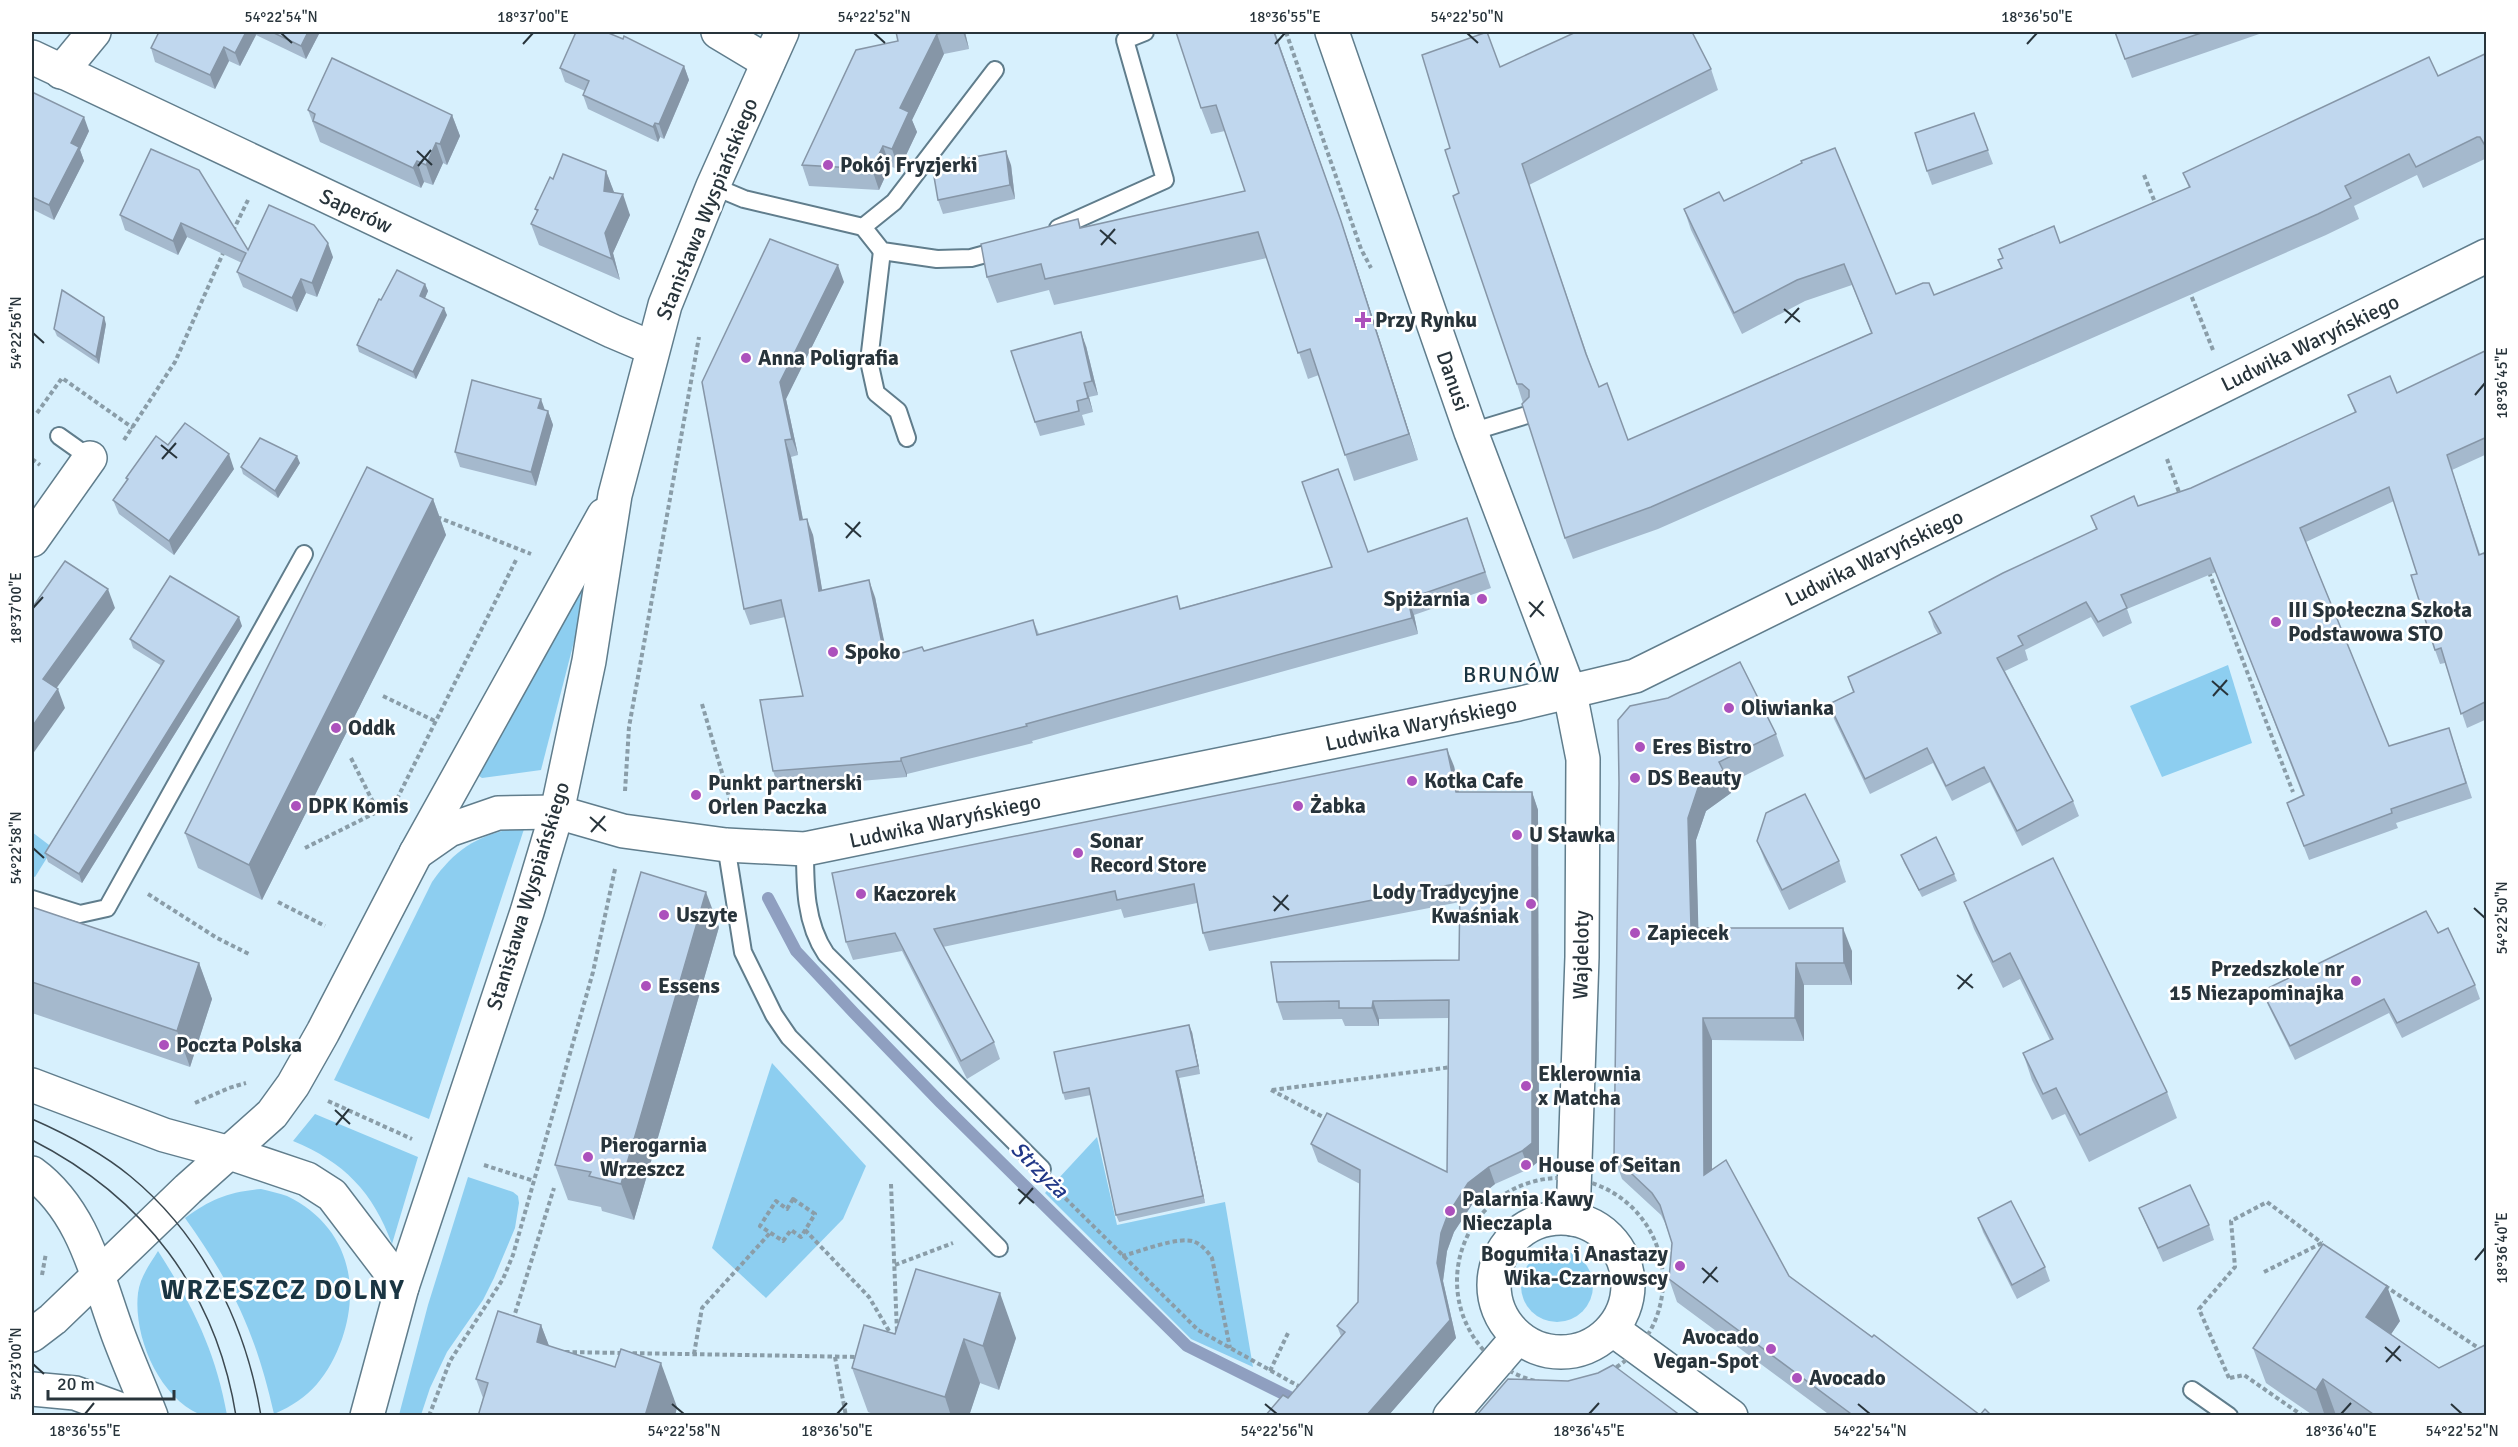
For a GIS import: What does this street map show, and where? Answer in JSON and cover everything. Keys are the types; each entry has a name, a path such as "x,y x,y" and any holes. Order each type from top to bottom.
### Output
{"street":[{"path":"61,72 94,32"},
{"path":"718,32 768,62"},
{"name":"Stanisława Wyspiańskiego","path":"367,1416 402,1287 527,912 557,812 590,661 615,495 652,348 665,305 713,186 782,32"},
{"name":"Danusi","path":"1332,32 1471,432 1570,693"},
{"name":"Saperów","path":"32,57 652,348"},
{"name":"Ludwika Waryńskiego","path":"416,853 449,830 498,813 557,812 622,831 726,845 805,849 1570,693 1635,676 2487,256"},
{"path":"32,540 105,453"},
{"name":"Stanisława Wyspiańskiego","path":"32,1335 53,1319 180,1196 272,1114 283,1080 323,1032 416,853 615,495"},
{"name":"Wajdeloty","path":"1570,693 1583,759 1582,957 1573,1219"},
{"path":"32,1085 164,1135 230,1153 307,1179 332,1195 402,1287"},
{"path":"32,1173 41,1180 75,1221 99,1276 118,1334 151,1416"},
{"path":"1508,1348 1494,1294 1495,1268 1506,1245 1525,1228 1548,1218 1573,1219 1599,1230 1618,1250 1628,1276 1624,1337"},
{"path":"1450,1416 1508,1348 1536,1347 1557,1352 1577,1350 1596,1342 1624,1337 1722,1413"},
{"path":"32,1389 75,1393 138,1416"}],"lane":[{"path":"1039,237 1165,180 1125,40 1145,32"},
{"path":"863,226 894,202 995,70"},
{"path":"713,186 744,199 863,226 882,251 937,260 971,258 1018,246"},
{"path":"882,251 869,361 876,393 898,411 907,438"},
{"path":"1471,432 1527,415"},
{"path":"59,436 105,453"},
{"path":"32,899 80,914 107,908 304,554"},
{"path":"726,845 743,952 774,1015 789,1037 999,1248"},
{"path":"805,849 810,919 816,939 826,954 1042,1169"},
{"path":"2192,1390 2229,1416"}],"path":[{"path":"2144,175 2156,207"},
{"path":"229,240 252,191"},
{"path":"105,453 133,428 175,362 225,250"},
{"path":"2186,282 2216,357"},
{"path":"429,1416 450,1361 498,1289 513,1255 593,972 622,831 629,727 701,326"},
{"path":"32,420 62,378 133,428"},
{"path":"2167,459 2181,498"},
{"path":"437,516 531,554"},
{"path":"305,848 395,803 517,558"},
{"path":"2206,562 2293,792"},
{"path":"383,696 435,721"},
{"path":"702,704 733,809"},
{"path":"351,758 378,812"},
{"path":"123,879 217,938 250,955"},
{"path":"278,902 325,926"},
{"path":"1332,1122 1271,1090 1456,1066"},
{"path":"189,1106 229,1088 283,1080 413,1140"},
{"path":"1042,1169 1050,1184 1198,1330 1310,1393"},
{"path":"1546,1178 1610,1186 1638,1211 1657,1242 1665,1276 1660,1312 1624,1337 1621,1367 1597,1379 1570,1385 1544,1385 1518,1377 1508,1348 1472,1335 1458,1303 1457,1268 1467,1234 1488,1205 1505,1192 1524,1183 1546,1178"},
{"path":"805,1230 869,1297 897,1345 891,1183"},
{"path":"511,1325 554,1188"},
{"path":"1479,1198 1488,1205"},
{"path":"793,1199 815,1214 801,1237 791,1230 783,1241 770,1233 760,1226 776,1202 787,1209 793,1199"},
{"path":"2229,1378 2199,1309 2235,1267 2231,1221 2267,1202 2331,1250"},
{"path":"894,1265 982,1232"},
{"path":"694,1354 702,1308 770,1233"},
{"path":"1122,1256 1183,1239 1195,1242 1204,1249 1212,1258 1230,1349"},
{"path":"2264,1272 2322,1243"},
{"path":"42,1278 47,1248"},
{"path":"2378,1281 2487,1353"},
{"path":"1270,1371 1288,1333"},
{"path":"561,1352 865,1357"},
{"path":"835,1357 846,1416"},
{"path":"2251,1380 2303,1416"}],"shaded area":[{"path":"585,574 577,630 541,770 482,778 479,776"},
{"path":"2228,665 2252,743 2162,777 2130,706"},
{"path":"525,826 429,1119 334,1080 432,882 451,859 472,843 496,833"},
{"path":"32,832 53,848 35,877 32,876"},
{"path":"772,1063 866,1166 843,1219 766,1298 712,1248"},
{"path":"315,1114 418,1157 392,1244 376,1209 354,1181 327,1159 293,1141"},
{"path":"1097,1137 1117,1225 1225,1202 1253,1367 1191,1339 1045,1193"},
{"path":"468,1177 513,1192 518,1196 515,1228 483,1300 447,1352 430,1388 421,1415 399,1415 428,1305"},
{"path":"261,1189 287,1196 307,1208 323,1222 335,1238 344,1256 349,1276 348,1317 342,1339 331,1364 308,1393 274,1414 251,1334 241,1311 217,1266 185,1218 220,1198"},
{"path":"1557,1250 1577,1256 1587,1266 1593,1286 1587,1306 1577,1316 1557,1322 1537,1316 1527,1306 1521,1286 1527,1266 1537,1256"},
{"path":"158,1251 182,1290 201,1329 216,1370 227,1415 202,1415 184,1405 160,1379 151,1362 140,1327 138,1293 143,1276"}],"building":[{"path":"159,32 246,32 235,53 224,47 210,75 151,48"},
{"path":"272,32 308,32 301,46"},
{"path":"576,32 606,32 623,39 624,36 684,66 659,124 655,123 653,127 583,95 589,81 560,68"},
{"path":"896,32 947,32 937,34 900,108 909,112 892,149 883,146 872,169 802,165 856,50 898,41"},
{"path":"1176,32 1274,32 1341,221 1409,434 1345,455 1310,349 1298,353 1258,232 1045,279 1041,264 987,277 981,244 1078,219 1080,228 1245,191 1216,105 1201,108"},
{"path":"1487,32 1500,67 1576,32 1692,32 1711,69 1522,164 1586,354 1599,387 1607,383 1628,440 1872,333 1844,264 1797,280 1734,313 1684,209 1719,192 1724,201 1802,163 1801,161 1835,148 1896,294 1923,283 1929,283 1934,295 2002,268 1998,260 2003,258 1999,249 2054,226 2060,243 2190,187 2183,173 2429,57 2438,76 2487,53 2487,149 2480,137 2477,137 2416,167 2409,154 2345,186 2351,198 2318,214 1651,507 1565,538 1522,404 1529,397 1529,390 1522,384 1517,384 1453,196 1459,193 1445,150 1450,148 1422,55"},
{"path":"2115,32 2204,32 2125,59"},
{"path":"332,58 452,115 440,144 436,143 426,165 417,161 413,168 313,121 315,114 308,110"},
{"path":"32,92 84,117 71,143 79,147 49,205 32,197"},
{"path":"1974,113 1988,150 1927,171 1915,133"},
{"path":"151,149 199,170 248,250 269,205 314,225 328,243 312,283 301,279 292,298 237,272 246,253 181,223 173,241 120,215"},
{"path":"1006,151 1010,185 938,200 932,165"},
{"path":"563,154 606,171 604,191 623,194 605,233 612,259 531,224 538,210 535,209 550,177 553,179"},
{"path":"770,239 838,265 780,382 792,439 785,440 800,520 807,519 819,591 869,580 885,658 922,647 924,651 1033,620 1037,635 1177,596 1180,609 1332,567 1302,482 1338,469 1368,552 1467,518 1485,572 1408,599 1412,618 1026,724 1027,726 901,758 901,761 773,771 760,700 803,696 781,600 744,609 702,382"},
{"path":"397,270 425,284 420,296 444,308 413,372 357,345 379,299 381,300"},
{"path":"62,290 104,317 96,357 54,329"},
{"path":"1081,332 1092,381 1084,383 1088,398 1077,401 1079,411 1035,422 1011,351"},
{"path":"2487,350 2487,437 2447,455 2479,555 2484,553 2487,560 2487,701 2461,714 2441,648 2435,650 2411,575 2417,574 2389,487 2300,528 2389,746 2449,728 2466,783 2391,809 2392,813 2304,846 2287,803 2304,795 2210,558 2121,595 2127,608 2098,622 2086,602 2018,636 2023,645 1997,658 2073,801 2017,831 1984,767 1946,786 1927,748 1865,779 1829,704 1854,692 1848,677 1941,633 1929,612 2003,573 2097,529 2091,516 2134,496 2138,506 2191,488 2356,412 2348,395 2390,376 2397,393"},
{"path":"472,380 541,399 538,408 548,411 531,472 455,452"},
{"path":"185,423 229,454 169,541 113,500 156,436 168,445"},
{"path":"260,438 297,456 275,491 241,467"},
{"path":"367,467 433,499 249,865 185,833"},
{"path":"65,561 108,589 43,679 58,689 32,727 32,608"},
{"path":"170,576 239,617 79,874 45,853 164,661 130,639"},
{"path":"1740,662 1776,734 1719,762 1723,770 1698,788 1688,818 1691,928 1843,928 1844,963 1796,963 1795,1018 1703,1018 1704,1175 1726,1160 1789,1276 1872,1337 1874,1335 1980,1415 1985,1409 1992,1416 1854,1416 1669,1279 1672,1243 1660,1205 1652,1193 1614,1157 1618,720 1630,706 1668,698"},
{"path":"1447,749 1456,792 1532,792 1532,1143 1522,1151 1489,1167 1468,1183 1448,1214 1441,1233 1437,1263 1450,1320 1366,1416 1265,1416 1283,1395 1288,1398 1345,1332 1337,1326 1358,1302 1360,1170 1311,1144 1327,1113 1447,1172 1449,1000 1373,1001 1372,1008 1339,1008 1339,1001 1277,1002 1271,962 1459,960 1460,883 1203,933 1194,884 1117,900 1115,891 934,929 994,1042 961,1061 895,933 846,942 832,873"},
{"path":"1805,794 1839,861 1782,890 1757,841 1766,813"},
{"path":"1936,837 1954,874 1919,890 1901,855"},
{"path":"2053,858 2167,1092 2080,1135 2056,1088 2043,1094 2023,1053 2053,1039 2010,953 1993,962 1964,902"},
{"path":"641,872 706,892 621,1184 589,1176 591,1172 555,1165"},
{"path":"32,907 199,963 177,1031 32,982"},
{"path":"2426,911 2438,933 2448,928 2475,985 2397,1023 2384,999 2290,1046 2262,991"},
{"path":"1189,1025 1198,1066 1176,1071 1203,1196 1116,1215 1089,1088 1063,1093 1054,1052"},
{"path":"2190,1185 2209,1225 2158,1248 2139,1208"},
{"path":"2011,1201 2045,1267 2012,1285 1978,1218"},
{"path":"2323,1244 2387,1286 2366,1317 2439,1368 2487,1344 2487,1416 2376,1416 2323,1379 2316,1390 2253,1348"},
{"path":"916,1269 1000,1293 983,1346 964,1339 945,1397 852,1368 864,1325 895,1334"},
{"path":"498,1311 541,1325 537,1342 615,1367 621,1349 661,1363 645,1416 478,1416 488,1383 476,1379"},
{"path":"1613,1365 1681,1416 1476,1416 1508,1379 1568,1381 1598,1373"}],"waterway":[{"name":"Strzyża","path":"768,898 796,951 941,1103 1187,1346 1328,1416"}],"tram line":[{"path":"32,1119 83,1144 119,1167 156,1200 179,1226 200,1254 232,1315 254,1382 261,1416"},
{"path":"32,1140 72,1163 108,1190 140,1219 168,1252 192,1289 211,1328 226,1371 236,1416"}],"place":[{"name":"Pokój Fryzjerki","path":"828,165"},
{"name":"Przy Rynku","path":"1363,320"},
{"name":"Anna Poligrafia","path":"746,358"},
{"name":"Spiżarnia","path":"1482,599"},
{"name":"III Społeczna Szkoła Podstawowa STO","path":"2276,622"},
{"name":"Spoko","path":"833,652"},
{"name":"Oliwianka","path":"1729,708"},
{"name":"Oddk","path":"336,728"},
{"name":"Eres Bistro","path":"1640,747"},
{"name":"DS Beauty","path":"1635,778"},
{"name":"Kotka Cafe","path":"1412,781"},
{"name":"Punkt partnerski Orlen Paczka","path":"696,795"},
{"name":"DPK Komis","path":"296,806"},
{"name":"Żabka","path":"1298,806"},
{"name":"U Sławka","path":"1517,835"},
{"name":"Sonar Record Store","path":"1078,853"},
{"name":"Kaczorek","path":"861,894"},
{"name":"Lody Tradycyjne Kwaśniak","path":"1531,904"},
{"name":"Uszyte","path":"664,915"},
{"name":"Zapiecek","path":"1635,933"},
{"name":"Przedszkole nr 15 Niezapominajka","path":"2356,981"},
{"name":"Essens","path":"646,986"},
{"name":"Poczta Polska","path":"164,1045"},
{"name":"Eklerownia x Matcha","path":"1526,1086"},
{"name":"Pierogarnia Wrzeszcz","path":"588,1157"},
{"name":"House of Seitan","path":"1526,1165"},
{"name":"Palarnia Kawy Nieczapla","path":"1450,1211"},
{"name":"Bogumiła i Anastazy Wika-Czarnowscy","path":"1680,1266"},
{"name":"Avocado Vegan-Spot","path":"1771,1349"},
{"name":"Avocado","path":"1797,1378"}],"district":[{"name":"BRUNÓW","path":"1512,674"},
{"name":"WRZESZCZ DOLNY","path":"283,1290"}]}
